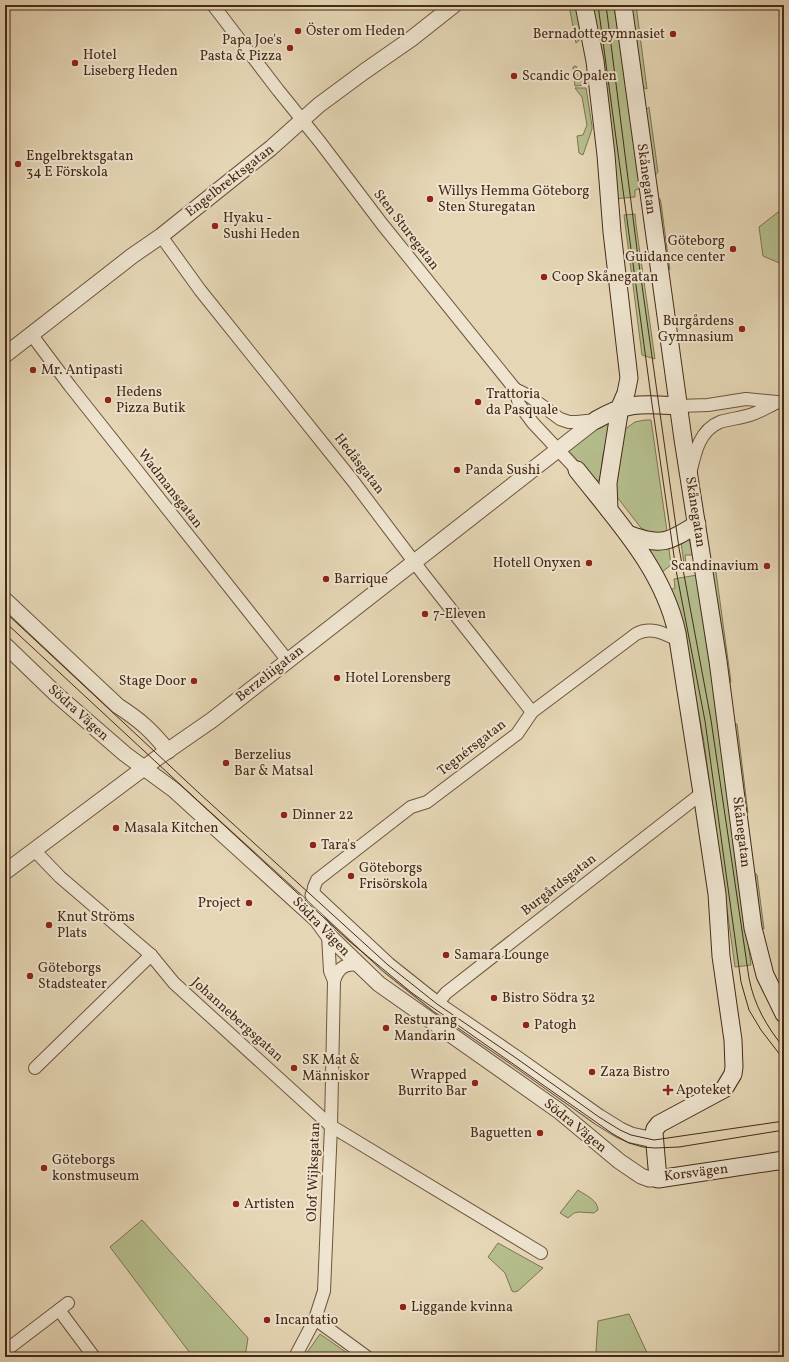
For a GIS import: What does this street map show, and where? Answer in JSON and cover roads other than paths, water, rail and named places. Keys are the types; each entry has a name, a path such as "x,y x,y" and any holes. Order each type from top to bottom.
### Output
{"main road":[{"path":"584,5 595,61 606,155 618,290 629,378 626,393 620,408 608,483 609,510"},
{"name":"Skånegatan","path":"622,5 679,406 726,718 753,928 765,975 784,1014"},
{"path":"652,404 670,417 676,424 684,439"},
{"path":"596,420 620,408 630,405 652,404 679,406"},
{"path":"577,470 630,535 656,577 666,598 671,611 678,640 702,793"},
{"path":"630,535 646,540 664,542 671,540 697,524"},
{"name":"Korsvägen","path":"702,793 717,894 721,956 733,1040 733,1074 729,1082 720,1092 659,1124 655,1129 654,1140 658,1179 784,1160"}],"street":[{"name":"Sten Sturegatan","path":"213,5 382,224 515,389 519,404 533,423 577,470"},
{"name":"Engelbrektsgatan","path":"5,355 30,334 161,236 276,145 319,105 411,39 454,5"},
{"name":"Hedåsgatan","path":"161,236 200,290 353,481 414,562 532,712"},
{"name":"Wadmansgatan","path":"30,334 288,661"},
{"path":"515,389 529,396 560,419 569,422 596,420"},
{"path":"679,406 708,405 746,399 781,402"},
{"path":"690,476 696,448 700,440 712,427 718,423 750,414 781,402"},
{"name":"Berzeliigatan","path":"5,872 168,750 212,720 596,420"},
{"path":"5,600 118,706 142,722 168,750"},
{"name":"Tegnérsgatan","path":"313,895 317,880 411,807 427,802 516,734 532,712 642,631 658,631 678,640"},
{"name":"Södra Vägen","path":"5,645 68,705 112,743 180,796 317,920 328,935 379,984 559,1111 620,1161 641,1176 649,1179 658,1179"},
{"name":"Burgårdsgatan","path":"437,1004 450,990 702,793"},
{"name":"Johannebergsgatan","path":"34,850 60,877 151,955 174,983 331,1126 541,1253"},
{"name":"Södra Vägen","path":"313,895 388,965 437,1004 599,1117 631,1135 654,1140"},
{"name":"Olof Wijksgatan","path":"295,1357 315,1319 324,1291 331,1126 334,981 330,971 328,935"},
{"path":"35,1068 151,955"},
{"path":"334,981 336,974 345,965 358,965"},
{"path":"5,1351 64,1306 94,1357"},
{"path":"315,1319 367,1357"}],"tram line":[{"path":"598,5 676,570 705,721 741,982 749,1010 761,1030 784,1060"},
{"path":"606,5 638,257 679,548 711,720 749,978 754,997 762,1015 784,1048"},
{"path":"5,612 199,793 388,965 437,1004 599,1117 631,1135 654,1140 784,1121"},
{"path":"5,622 349,941 412,993 613,1134 629,1143 643,1147 655,1148 679,1147 784,1130"}],"place":[{"name":"Öster om Heden","path":"298,31"},
{"name":"Bernadottegymnasiet","path":"673,34"},
{"name":"Papa Joe's Pasta & Pizza","path":"290,48"},
{"name":"Hotel Liseberg Heden","path":"75,63"},
{"name":"Scandic Opalen","path":"514,76"},
{"name":"Engelbrektsgatan 34 E Förskola","path":"18,164"},
{"name":"Willys Hemma Göteborg Sten Sturegatan","path":"430,199"},
{"name":"Hyaku - Sushi Heden","path":"215,226"},
{"name":"Göteborg Guidance center","path":"733,249"},
{"name":"Coop Skånegatan","path":"544,277"},
{"name":"Burgårdens Gymnasium","path":"742,329"},
{"name":"Mr. Antipasti","path":"33,370"},
{"name":"Hedens Pizza Butik","path":"108,400"},
{"name":"Trattoria da Pasquale","path":"478,402"},
{"name":"Panda Sushi","path":"457,470"},
{"name":"Hotell Onyxen","path":"589,563"},
{"name":"Scandinavium","path":"767,566"},
{"name":"Barrique","path":"326,579"},
{"name":"7-Eleven","path":"425,614"},
{"name":"Hotel Lorensberg","path":"337,678"},
{"name":"Stage Door","path":"194,681"},
{"name":"Berzelius Bar & Matsal","path":"226,763"},
{"name":"Dinner 22","path":"284,815"},
{"name":"Masala Kitchen","path":"116,828"},
{"name":"Tara's","path":"313,845"},
{"name":"Göteborgs Frisörskola","path":"351,876"},
{"name":"Project","path":"249,903"},
{"name":"Knut Ströms Plats","path":"49,925"},
{"name":"Samara Lounge","path":"446,955"},
{"name":"Göteborgs Stadsteater","path":"30,976"},
{"name":"Bistro Södra 32","path":"494,998"},
{"name":"Patogh","path":"526,1025"},
{"name":"Resturang Mandarin","path":"386,1028"},
{"name":"SK Mat & Människor","path":"294,1068"},
{"name":"Zaza Bistro","path":"592,1072"},
{"name":"Wrapped Burrito Bar","path":"475,1083"},
{"name":"Apoteket","path":"668,1090"},
{"name":"Baguetten","path":"540,1133"},
{"name":"Göteborgs konstmuseum","path":"44,1168"},
{"name":"Artisten","path":"236,1204"},
{"name":"Liggande kvinna","path":"403,1307"},
{"name":"Incantatio","path":"267,1320"}]}
